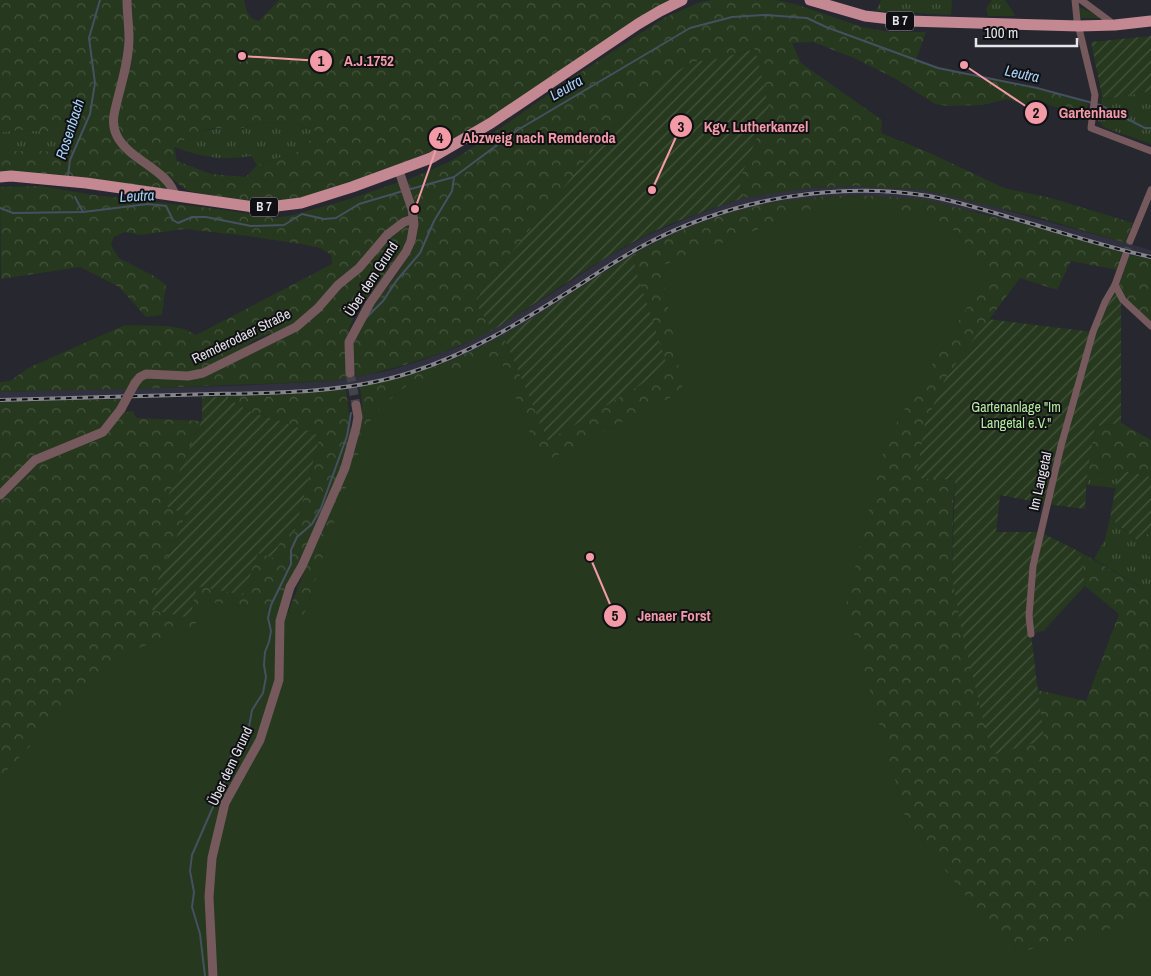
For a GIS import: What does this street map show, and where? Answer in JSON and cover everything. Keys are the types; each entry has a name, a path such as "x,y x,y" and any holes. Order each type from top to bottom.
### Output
{"main road":[{"name":"B 7","path":"0,177 11,176 86,183 254,207 285,206 322,197 432,158 467,139 638,24 682,0"},
{"name":"B 7","path":"814,1 855,14 892,20 1079,26"},
{"path":"1079,26 1151,21"}],"street":[{"path":"127,0 128,50 113,126 117,138 124,147 166,180 172,187 175,196"},
{"path":"1075,0 1095,95 1091,128 1151,151"},
{"path":"1081,0 1115,25"},
{"name":"Über dem Grund","path":"350,373 349,342 370,303 406,252 413,233 410,202 399,171"},
{"path":"1130,241 1151,190"},
{"name":"Remderodaer Straße","path":"0,495 35,460 103,432 122,409 140,377 146,374 180,376 203,373 290,330 309,316 338,285 359,268 388,234 404,222 413,219"},
{"name":"Im Langetal","path":"1031,634 1029,616 1033,566 1046,504 1093,332 1105,302 1115,285 1126,254"},
{"path":"1115,285 1123,300 1151,326"},
{"name":"Über dem Grund","path":"214,976 209,897 212,858 225,803 260,740 278,680 280,621 290,587 302,566 345,468 358,417 356,405"}],"shaded area":[{"path":"854,186 924,190 981,203 1151,250 1151,259 1126,254 979,212 854,195 811,198 771,203 727,214 693,226 652,244 613,266 532,319 497,339 427,370 389,381 334,392 0,402 0,392 228,386 333,381 387,371 460,346 526,310 609,256 648,235 690,217 744,198 770,193 809,188"}],"green space":[{"path":"0,0 244,0 250,16 259,21 279,0 674,0 498,114 458,137 427,153 341,186 297,199 254,203 188,191 164,173 160,179 169,190 0,175 0,151 59,153 74,133 20,130 0,132","holes":["271,122 299,125 319,132 297,152 257,165 246,177 211,174 177,161 174,147 194,135 210,129 217,128 232,131 259,123"]},
{"path":"711,0 775,0 795,4 862,27 890,32 926,32 916,60 937,67 1046,91 1088,104 1085,119 1040,101 1036,108 1007,99 983,105 948,106 935,104 896,79 856,59 813,42 792,43 801,63 882,120 881,133 930,153 1004,188 1051,198 1133,223 1126,240 1129,244 1033,216 924,190 854,186 809,188 744,198 739,181 769,108 754,49 721,58 693,62 670,75 642,98 600,142 482,289 476,304 493,330 426,358 392,369 356,377 353,351 357,335 415,244 417,236 416,211 407,180 449,162 469,150 569,80 664,18 698,3"},
{"path":"881,0 952,0 951,15 876,11"},
{"path":"992,0 1005,0 1015,15 988,16 986,8"},
{"path":"1079,7 1103,18 1081,18"},
{"path":"1151,36 1151,91 1108,99 1102,96 1091,42"},
{"path":"755,49 769,108 739,181 744,198 683,219 647,235 607,257 493,330 476,304 482,289 600,142 642,98 670,75 693,62 721,58"},
{"path":"1151,91 1151,144 1103,127 1098,121 1102,96 1108,99"},
{"path":"271,122 299,125 319,132 297,152 257,165 251,156 212,157 174,147 194,133 224,127 241,129 259,123"},
{"path":"20,130 74,133 59,153 0,151 0,132"},
{"path":"399,182 409,211 406,219 317,307 278,334 269,334 254,340 246,350 202,372 151,372 129,389 0,392 0,382 10,381 30,367 125,325 167,326 185,329 196,335 332,264 331,255 320,248 301,244 184,229 141,235 125,232 114,237 111,245 119,258 154,276 166,285 162,315 146,317 119,287 80,267 1,279 0,187 41,186 94,195 218,209 274,218 293,215 353,198"},
{"path":"848,195 947,223 990,270 886,440 846,605 907,823 1012,953 1097,936 1151,905 1151,976 0,976 0,783 5,772 119,655 194,628 204,601 304,615 337,513 373,414 411,382 499,356 542,463 683,391 661,266"},
{"path":"854,195 922,199 1031,226 1124,253 1118,270 1071,261 1057,290 1020,278 945,379 916,478 955,480 952,577 1044,740 1037,690 1086,701 1119,614 1085,586 1080,552 1151,593 1151,976 217,976 284,623 360,428 362,403 360,386 397,378 433,367 469,353 503,335 548,441 635,268 634,254 700,223 752,207 780,201"},
{"path":"409,224 409,236 405,248 358,310 352,321 347,342 349,378 333,381 135,389 141,379 188,377 290,332 399,227"},
{"path":"634,254 635,268 668,368 548,441 503,335"},
{"path":"1129,255 1151,259 1151,323 1121,295 1119,285"},
{"name":"Gartenanlage \"Im Langetal e.V.\"","path":"1114,292 1116,292 1121,302 1121,423 1095,426 1087,475 1085,509 1000,495 996,532 1040,532 1080,552 1085,586 1043,631 1031,634 1044,740 992,755 962,632 952,577 955,480 916,478 925,424 945,379 988,319 1093,332"},
{"path":"346,390 351,428 343,466 297,565 275,620 0,976 0,497 30,466 97,438 121,413 133,411 136,418 202,421 164,505 186,515 159,577 197,586 258,552 285,531 294,534 320,436 253,413 228,399 228,396"},
{"path":"228,396 228,399 253,413 320,436 294,534 285,531 273,558 258,553 243,595 197,586 190,618 152,610 159,577 186,515 164,505 202,421 202,397"},
{"path":"124,399 101,430 49,451 0,492 0,402"},
{"path":"1121,423 1151,440 1151,477 1119,470 1087,475 1095,426"},
{"path":"1119,470 1116,488 1087,485 1087,475"},
{"path":"1119,470 1151,477 1151,531 1138,541 1110,518"},
{"path":"1110,518 1138,541 1141,552 1151,557 1151,593 1094,559 1105,539"},
{"path":"1151,531 1151,557 1141,552 1138,541"}],"waterway":[{"name":"Rosenbach","path":"68,176 70,160 90,114 95,83 89,38 100,0"},
{"name":"Leutra","path":"407,190 454,177 516,131 690,28 732,17 766,15 807,18 826,27 938,68 1037,88 1100,105 1145,128 1151,128"},
{"path":"366,318 383,301 397,280 420,253 434,221 452,191 454,178"},
{"name":"Leutra","path":"0,208 13,213 83,212 148,204 166,206 173,220 178,223 192,217 206,217 251,226 284,225 302,214 324,219 336,218 359,204 403,191"},
{"name":"Rosenbach","path":"75,197 83,212"},
{"path":"205,976 200,934 192,907 194,892 190,871 192,855 226,777 229,761 237,743 249,727 252,710 263,693 266,677 264,665 265,652 271,631 268,618 271,605 291,564 291,550 297,537 312,524 321,508 347,436 351,413"}],"tunnel":[{"path":"1126,254 1130,241"},
{"path":"350,373 356,405"}],"railway":[{"path":"0,400 311,391 385,380 430,366 490,338 547,306 648,243 714,215 785,197 857,191 929,196 968,205 1096,243 1151,257"}],"place":[{"name":"A.J.1752","path":"242,56"},
{"name":"Gartenhaus","path":"964,65"},
{"name":"Kgv. Lutherkanzel","path":"652,190"},
{"name":"Abzweig nach Remderoda","path":"415,209"},
{"name":"Jenaer Forst","path":"590,557"}]}
